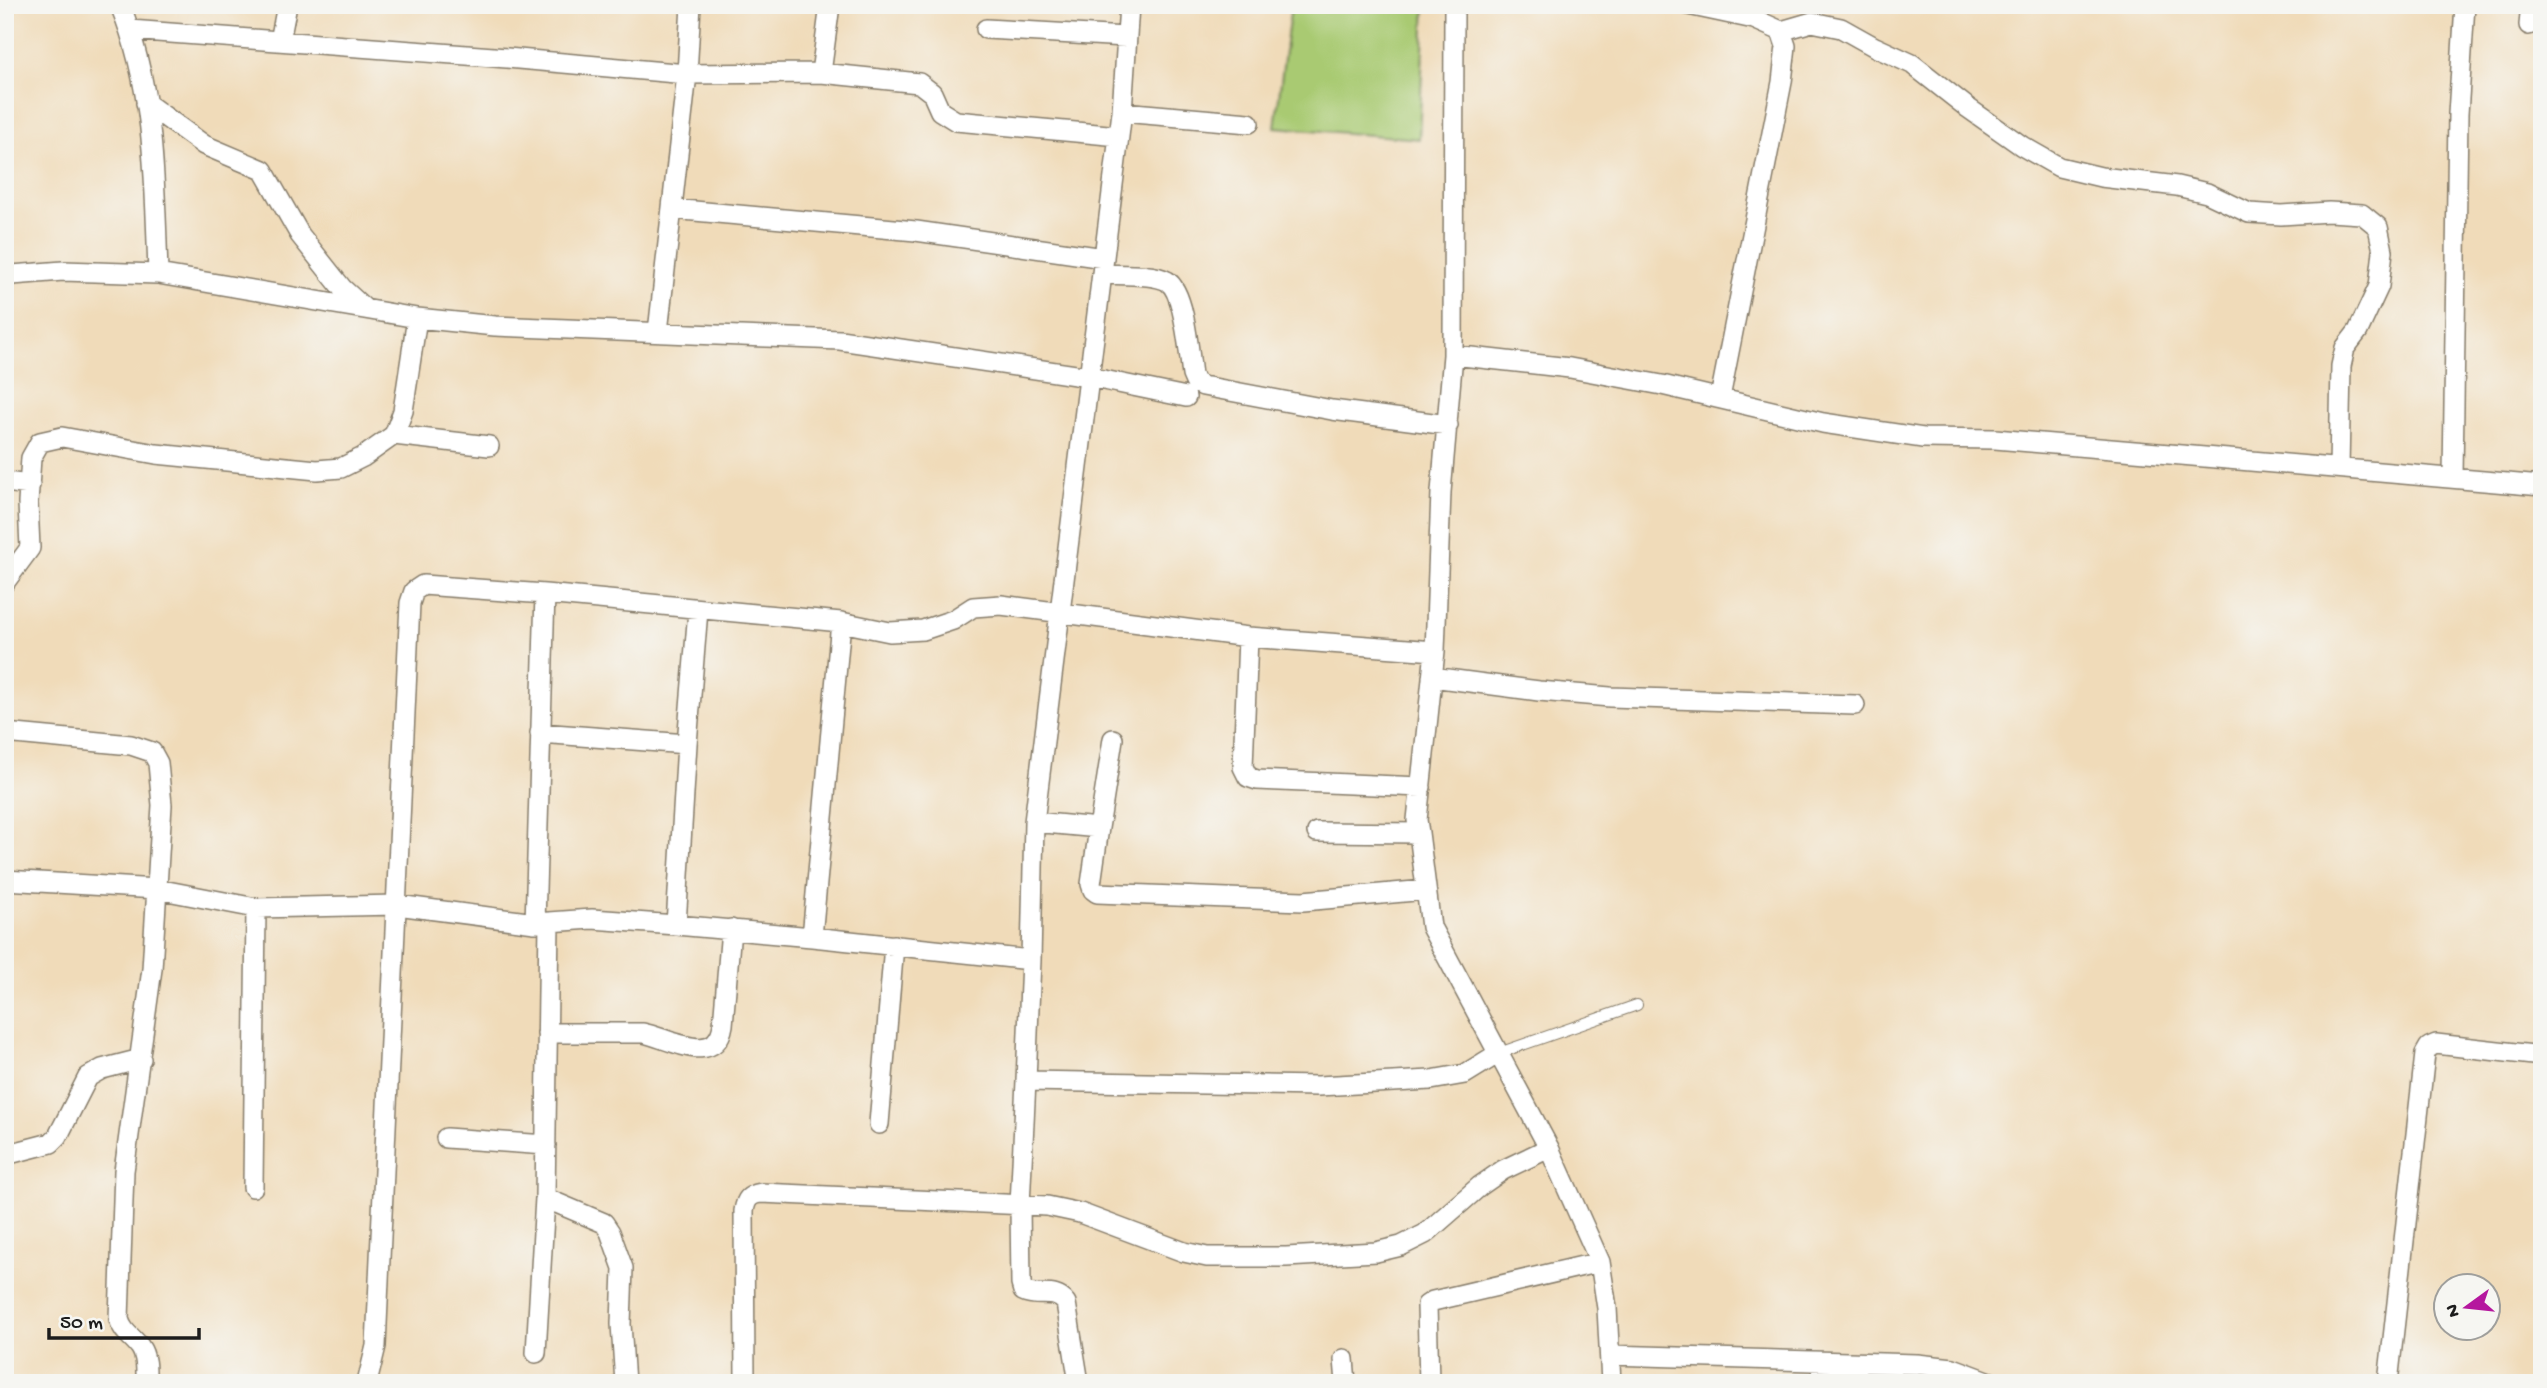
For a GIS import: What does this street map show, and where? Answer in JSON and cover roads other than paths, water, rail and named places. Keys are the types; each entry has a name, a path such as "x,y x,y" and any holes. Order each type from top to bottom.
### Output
{"street":[{"path":"120,5 130,30 146,103 155,169 158,274"},
{"path":"280,41 287,5"},
{"path":"658,332 687,74 691,5"},
{"path":"821,73 830,5"},
{"path":"1079,1383 1066,1303 1061,1296 1055,1294 1029,1294 1023,1291 1020,1205 1034,822 1122,112 1129,5"},
{"path":"1454,5 1453,355 1441,492 1435,651 1417,820 1431,927 1549,1148 1600,1262 1607,1308 1611,1383"},
{"path":"1688,5 1756,12 1781,31 1787,46 1720,398"},
{"path":"2453,478 2458,114 2465,5"},
{"path":"1781,31 1812,22 1841,28 1912,64 2022,146 2059,167 2101,177 2176,186 2207,193 2249,213 2281,215 2329,212 2362,214 2370,220 2378,227 2383,251 2379,286 2358,331 2345,348 2343,357 2339,468"},
{"path":"985,29 1126,37"},
{"path":"130,30 687,74 821,73 919,83 932,93 940,111 956,121 1119,136"},
{"path":"146,103 204,145 263,170 300,235 342,288 366,310"},
{"path":"1122,112 1249,123"},
{"path":"672,209 916,230 1156,277 1169,282 1178,296 1195,382 1203,386 1332,410 1448,425"},
{"path":"5,279 12,275 63,271 158,274 417,318 495,326 841,340 1089,377 1186,397"},
{"path":"5,582 30,548 31,458 40,442 62,438 156,454 317,470 341,468 363,457 394,435 403,411 417,318"},
{"path":"1453,355 1570,368 1662,385 1823,423 1923,439 1995,439 2542,486"},
{"path":"394,435 489,446"},
{"path":"5,482 30,485"},
{"path":"367,1383 376,1346 410,603 414,591 423,585 545,594 841,622 890,632 923,629 953,620 972,607 1001,605 1248,637 1435,651"},
{"path":"536,1353 546,1145 547,1033 542,923 540,733 545,594"},
{"path":"676,925 698,610"},
{"path":"812,937 841,622"},
{"path":"1248,637 1243,767 1248,777 1257,780 1421,787"},
{"path":"1432,677 1610,697 1855,705"},
{"path":"5,733 131,745 152,752 158,763 162,805 152,969 124,1171 119,1319 121,1328 140,1347 144,1356 146,1383"},
{"path":"540,733 687,744"},
{"path":"1113,739 1091,884 1097,893 1303,901 1426,890"},
{"path":"1034,822 1099,828"},
{"path":"1317,832 1419,833"},
{"path":"5,880 157,889 256,908 397,905 542,923 592,919 732,929 1031,960"},
{"path":"253,1187 256,908"},
{"path":"547,1033 643,1033 658,1036 681,1047 692,1048 708,1047 716,1043 721,1036 723,1025 732,929"},
{"path":"879,1124 894,945"},
{"path":"2388,1383 2425,1054 2429,1047 2436,1044 2542,1056"},
{"path":"1026,1081 1318,1086 1431,1080 1465,1074 1499,1054"},
{"path":"5,1155 51,1143 58,1136 88,1077 102,1069 141,1059"},
{"path":"446,1138 546,1145"},
{"path":"745,1383 744,1211 746,1201 751,1195 761,1193 1047,1206 1080,1213 1184,1252 1207,1257 1286,1257 1376,1252 1401,1246 1425,1234 1491,1178 1549,1148"},
{"path":"545,1198 604,1223 610,1232 623,1268 621,1310 625,1383"},
{"path":"1429,1383 1427,1305 1433,1301 1600,1262"},
{"path":"1610,1355 1917,1364 1953,1368 1993,1383"},
{"path":"1344,1359 1346,1383"},
{"path":"1822,1362 1823,1383"}],"lane":[{"path":"1499,1054 1637,1005"}]}
